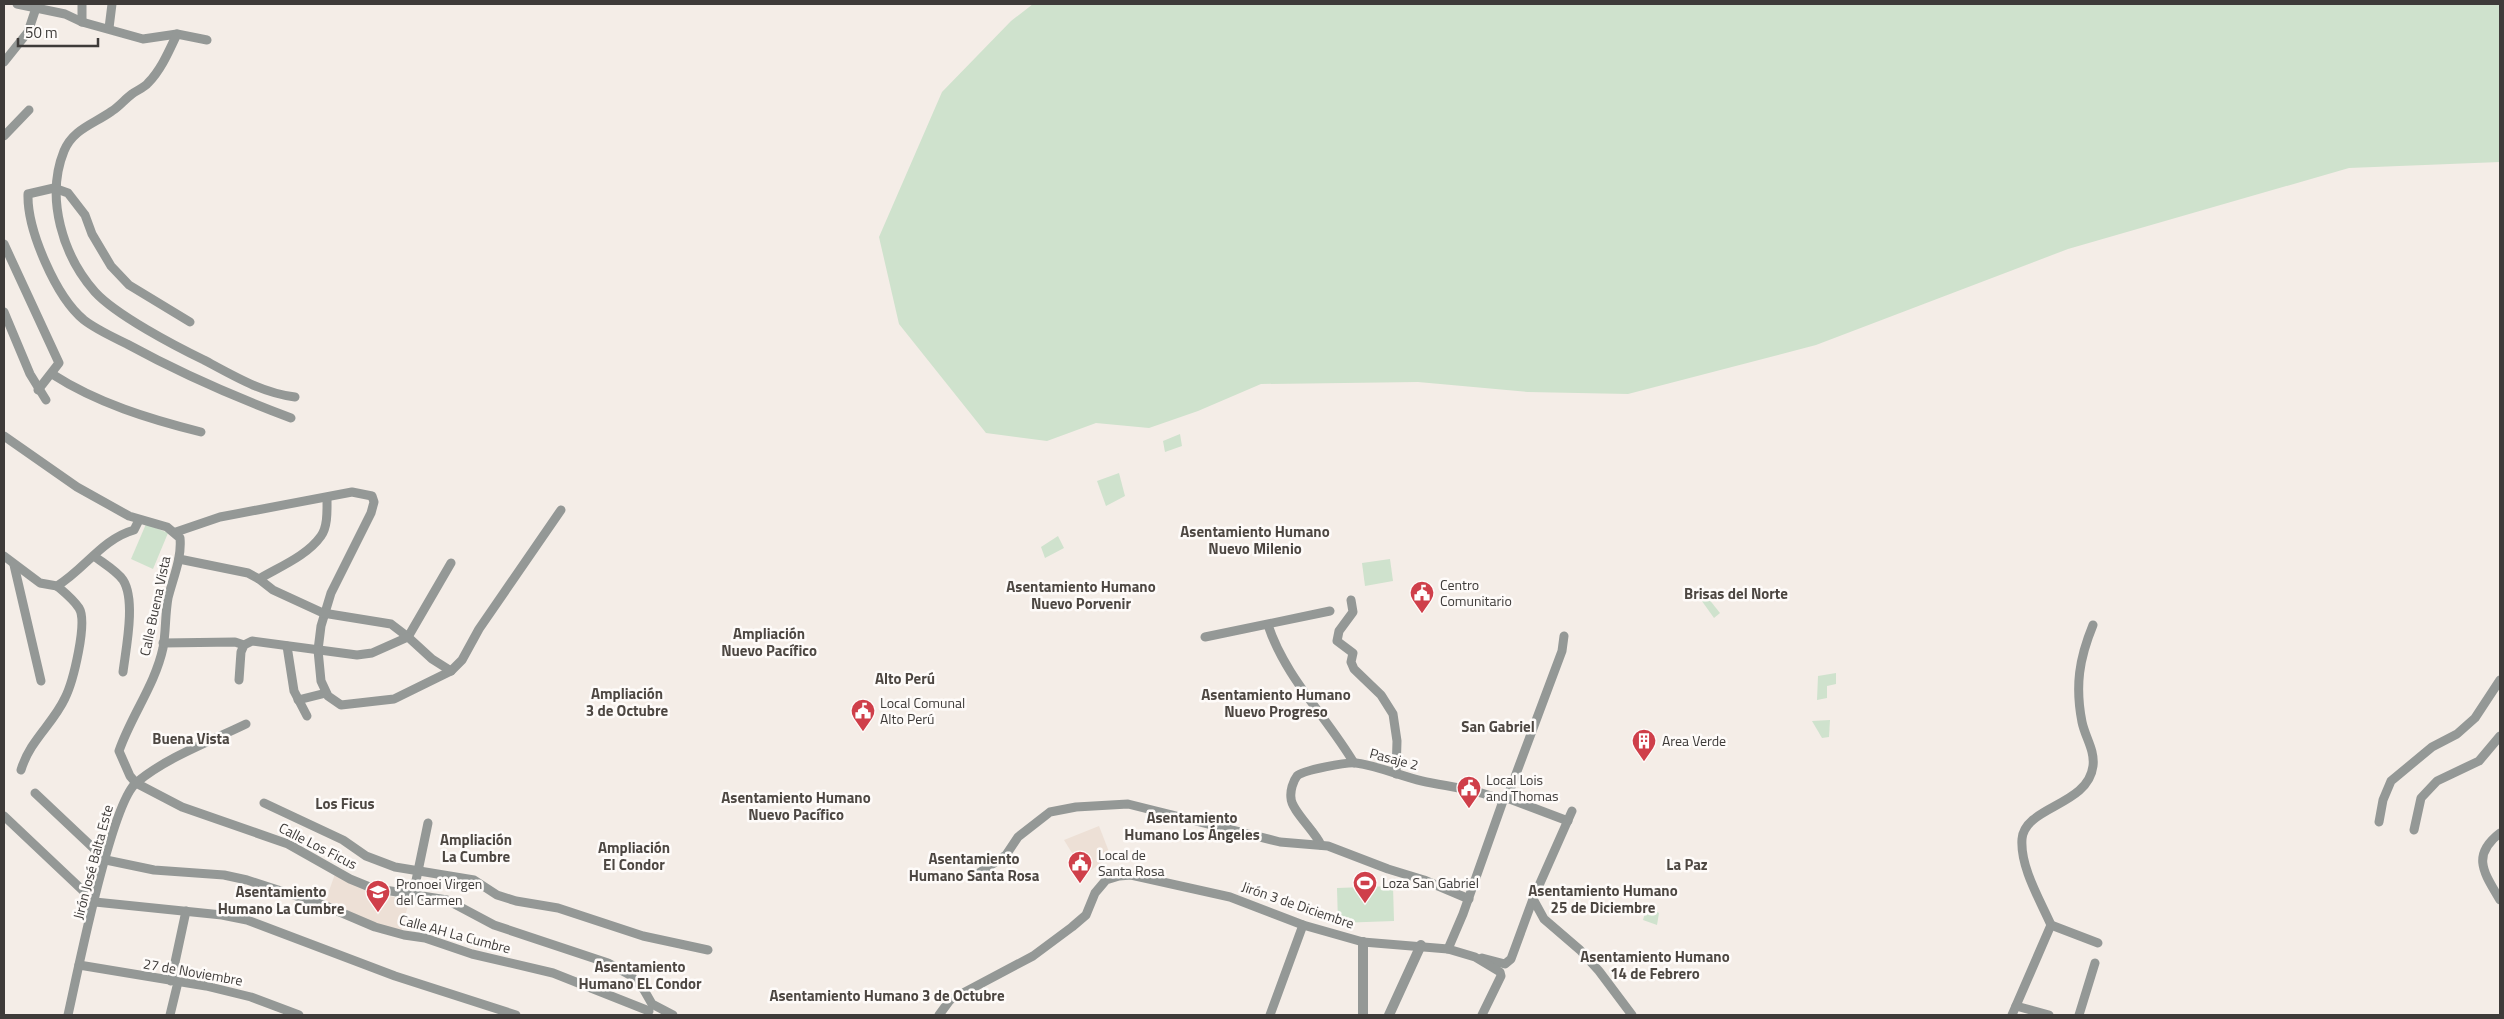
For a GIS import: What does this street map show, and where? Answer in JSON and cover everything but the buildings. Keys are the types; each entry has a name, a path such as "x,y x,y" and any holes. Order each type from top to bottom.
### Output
{"street":[{"path":"17,4 37,6 65,14 82,22 109,28 142,39 177,34 207,40"},
{"path":"82,4 82,22"},
{"path":"109,28 112,4"},
{"path":"4,62 28,32 37,6"},
{"path":"177,34 161,65 148,84 134,92 113,111 71,138 64,152 54,188 58,217 66,242 81,273 96,293 111,305 177,346 253,385 278,395 295,397"},
{"path":"4,136 28,110"},
{"path":"190,322 129,285 111,266 75,200 68,193 54,188 28,194 28,212 39,249 59,289 83,319 168,367 291,418"},
{"path":"4,244 58,358 58,367 38,390"},
{"path":"4,312 38,390 46,400"},
{"path":"52,374 75,389 148,418 201,432"},
{"path":"4,436 78,487 139,520 167,527 176,532 220,517 352,492 372,496 374,502 358,544 331,594 324,613 318,650 321,681 326,693 341,705 394,700 452,671 462,660 478,629 561,510"},
{"path":"259,578 294,559 322,535 327,516 327,498"},
{"path":"57,586 76,573 110,540 134,530 139,520"},
{"name":"Calle Buena Vista","path":"136,783 130,776 119,751 144,696 163,643 168,599 181,549 180,538 176,532"},
{"path":"4,556 40,583 57,586 80,609 82,621 79,646 66,697 26,753 21,770"},
{"path":"94,556 122,578 128,589 129,607 124,672"},
{"path":"178,559 248,573 259,578 273,590 324,613 391,624 432,659 452,671"},
{"path":"239,680 240,652 244,645 252,641 357,655 372,653 408,637 451,563"},
{"path":"14,565 41,681"},
{"path":"1352,600 1353,612 1340,631 1337,641 1353,653 1352,662 1354,669 1381,695 1393,714 1397,741 1396,774"},
{"path":"1205,637 1330,611"},
{"path":"1268,625 1276,649 1287,668 1354,763"},
{"path":"2093,626 2083,649 2078,671 2082,723 2090,744 2093,764 2090,779 2082,789 2034,819 2026,827 2022,838 2034,892 2051,925 2098,944"},
{"path":"1448,949 1469,899 1562,651 1564,636"},
{"path":"163,643 235,642 244,645"},
{"path":"287,646 291,680 306,716"},
{"path":"2379,822 2383,800 2391,780 2432,747 2456,734 2475,718 2500,680"},
{"path":"298,700 326,693"},
{"name":"Jirón José Balta Este","path":"68,1015 116,822 125,800 136,783 161,767 246,724"},
{"path":"2414,830 2422,798 2437,781 2479,761 2500,736"},
{"name":"Pasaje 2","path":"1321,845 1318,836 1292,804 1292,788 1297,776 1304,772 1354,763 1505,799 1568,821"},
{"name":"Calle Los Ficus","path":"136,783 182,807 288,844 350,879 372,888 447,900 494,925 608,963 636,981 650,1010 672,1015"},
{"path":"35,793 106,860"},
{"path":"264,803 343,840 366,856 395,867 419,872 449,874 474,880 497,895 516,901 558,908 643,936 708,950"},
{"path":"973,877 1006,855 1018,837 1050,812 1076,807 1128,804 1280,842 1321,845 1388,870 1424,880 1469,899"},
{"path":"1476,958 1508,963 1511,959 1533,899 1572,811"},
{"path":"4,818 95,902 186,911 247,920 395,976 516,1015"},
{"path":"413,895 428,823"},
{"path":"2500,833 2491,840 2483,852 2482,862 2484,872 2500,900"},
{"name":"Calle AH La Cumbre","path":"106,860 154,870 224,875 247,880 321,904 375,927 404,935 425,938 472,954 553,973 650,1010"},
{"name":"Jirón 3 de Diciembre","path":"939,1015 950,1000 1033,956 1086,915 1100,886 1112,877 1142,877 1230,896 1303,925 1363,942 1421,945 1448,949 1476,958 1500,972 1499,982 1482,1015"},
{"path":"1533,899 1544,919 1593,964 1632,1015"},
{"path":"170,1015 186,911"},
{"path":"1270,1015 1303,925"},
{"path":"2050,1015 2014,1011 2051,925"},
{"path":"1363,942 1363,1015"},
{"path":"1389,1015 1421,945"},
{"path":"2079,1015 2095,963"},
{"name":"27 de Noviembre","path":"79,965 224,990 284,1012 298,1015"}],"shaded area":[{"path":"1099,826 1111,857 1085,874 1064,840"},
{"name":"Pronoei Virgen del Carmen","path":"335,874 373,892 409,901 401,932 376,925 325,902"}],"green space":[{"path":"1033,4 2500,4 2500,162 2349,168 2068,249 1816,345 1628,394 1528,392 1418,382 1261,384 1198,411 1149,428 1096,423 1047,441 986,433 899,324 879,237 942,92 1011,21"},
{"path":"1180,434 1182,446 1165,452 1163,441"},
{"path":"1119,473 1125,496 1106,506 1097,481"},
{"path":"146,524 168,533 153,569 131,559"},
{"path":"1058,536 1064,548 1045,558 1041,547"},
{"path":"1390,559 1393,581 1365,586 1362,563"},
{"path":"1704,593 1720,613 1714,618 1699,597"},
{"path":"1836,673 1836,684 1827,686 1827,698 1817,700 1818,676"},
{"path":"1830,720 1829,737 1822,738 1812,721"},
{"name":"Loza San Gabriel","path":"1393,886 1394,921 1338,923 1337,888"},
{"path":"1647,906 1659,913 1657,925 1643,920"}],"place":[{"name":"Centro Comunitario","path":"1422,614"},
{"name":"Local Comunal Alto Perú","path":"863,732"},
{"name":"Area Verde","path":"1644,762"},
{"name":"Local Lois and Thomas","path":"1469,809"},
{"name":"Local de Santa Rosa","path":"1080,884"},
{"name":"Loza San Gabriel","path":"1365,904"},
{"name":"Pronoei Virgen del Carmen","path":"378,913"}],"district":[{"name":"Asentamiento Humano Nuevo Milenio","path":"1255,540"},
{"name":"Brisas del Norte","path":"1736,594"},
{"name":"Asentamiento Humano Nuevo Porvenir","path":"1081,596"},
{"name":"Ampliación Nuevo Pacífico","path":"769,642"},
{"name":"Alto Perú","path":"905,679"},
{"name":"Ampliación 3 de Octubre","path":"627,702"},
{"name":"Asentamiento Humano Nuevo Progreso","path":"1276,704"},
{"name":"San Gabriel","path":"1498,727"},
{"name":"Buena Vista","path":"191,739"},
{"name":"Los Ficus","path":"345,804"},
{"name":"Asentamiento Humano Nuevo Pacífico","path":"796,806"},
{"name":"Asentamiento Humano Los Ángeles","path":"1192,826"},
{"name":"Ampliación La Cumbre","path":"476,848"},
{"name":"Ampliación El Condor","path":"634,856"},
{"name":"La Paz","path":"1687,865"},
{"name":"Asentamiento Humano Santa Rosa","path":"974,868"},
{"name":"Asentamiento Humano La Cumbre","path":"281,900"},
{"name":"Asentamiento Humano 25 de Diciembre","path":"1603,900"},
{"name":"Asentamiento Humano 14 de Febrero","path":"1655,966"},
{"name":"Asentamiento Humano EL Condor","path":"640,976"},
{"name":"Asentamiento Humano 3 de Octubre","path":"887,996"}]}
